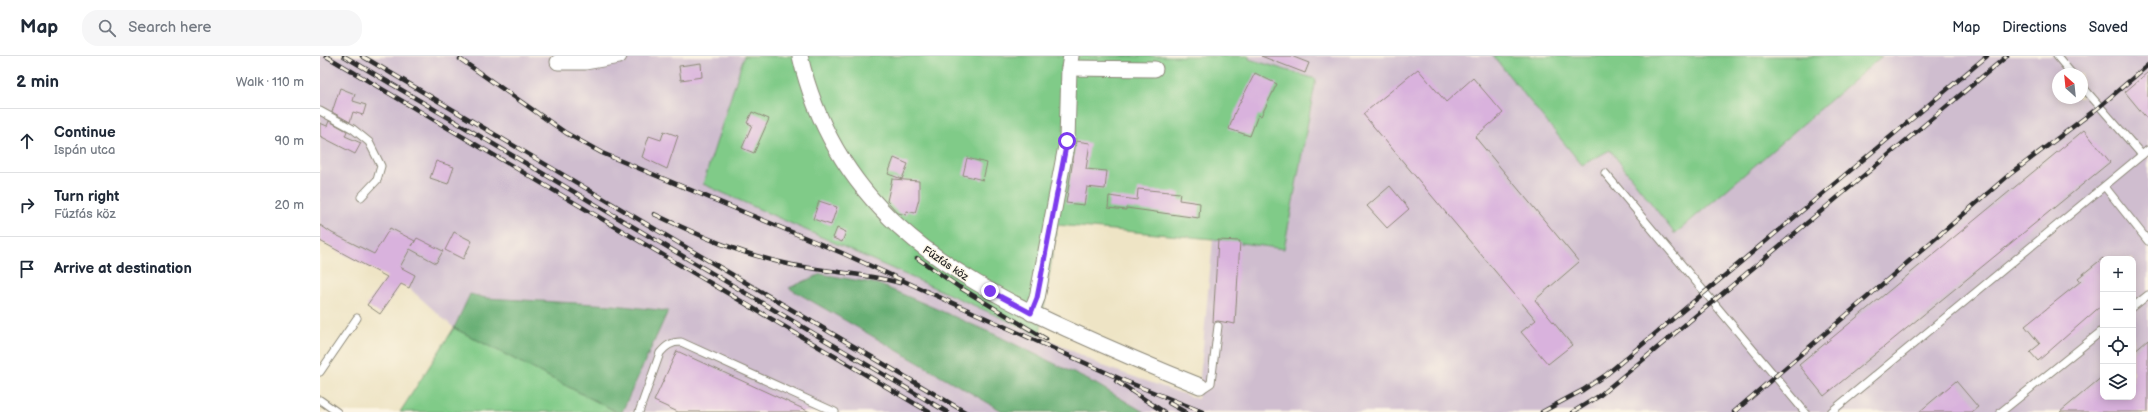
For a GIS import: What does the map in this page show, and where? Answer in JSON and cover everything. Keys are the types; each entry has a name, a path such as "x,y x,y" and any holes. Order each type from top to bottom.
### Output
{"street":[{"path":"558,62 585,62 619,56"},
{"name":"Fűzfás köz","path":"800,56 809,88 824,127 848,168 876,205 913,240 945,264 1031,313 1135,360 1200,386"},
{"path":"1031,313 1037,298 1067,141 1070,62 1155,69"}],"lane":[{"path":"2057,56 2067,68"},
{"path":"2088,93 2142,155"},
{"path":"320,111 353,129 369,142 381,166 376,180 361,197"},
{"path":"1831,412 2148,150"},
{"path":"1605,173 1805,412"},
{"path":"2105,187 2148,241"},
{"path":"2136,305 2148,295"},
{"path":"320,372 357,318"},
{"path":"1200,386 1205,387 1211,383 1218,326"},
{"path":"2001,412 2100,332"},
{"path":"639,412 660,353 666,346 673,342 681,342 835,412"},
{"path":"320,400 337,412"}],"shaded area":[{"path":"320,56 744,56 703,184 1040,335 1103,366 1198,399 1213,239 1284,248 1316,79 1248,59 1249,56 1493,56 1582,165 1610,149 1675,234 1882,56 2148,56 2148,412 1144,412 1096,384 996,335 878,284 789,288 1004,412 400,412 454,328 409,288 320,241"}],"green space":[{"path":"744,56 1249,56 1249,59 1316,79 1284,249 1213,239 1057,225 1040,335 703,184"},
{"path":"1493,56 1882,56 1675,234 1610,150 1582,165"},
{"path":"821,274 878,284 923,303 996,335 1096,384 1144,412 1004,412 789,288"},
{"path":"470,294 486,298 613,305 668,311 622,412 617,412 454,328"},
{"path":"454,328 617,412 400,412"}],"building":[{"path":"1261,56 1291,56 1309,63 1305,73"},
{"path":"701,63 702,77 681,80 679,66"},
{"path":"1418,69 1446,102 1473,78 1503,113 1475,137 1579,262 1535,300 1572,345 1548,364 1521,332 1536,320 1363,114"},
{"path":"2148,72 2148,120 2125,92"},
{"path":"1255,73 1277,84 1261,116 1258,115 1250,136 1229,129 1235,112"},
{"path":"340,88 355,94 353,101 366,105 363,115 353,112 350,122 332,112"},
{"path":"752,112 769,119 754,153 742,148 752,125 747,123"},
{"path":"329,121 347,131 345,136 361,143 355,154 320,136 320,123 327,126"},
{"path":"2084,130 2110,162 1824,396 1799,365"},
{"path":"664,131 678,136 667,169 642,157 649,136 661,140"},
{"path":"1076,141 1090,143 1086,169 1107,171 1105,189 1087,187 1084,205 1066,203"},
{"path":"894,158 908,164 902,179 888,174"},
{"path":"967,158 987,163 983,180 963,175"},
{"path":"436,161 454,167 448,184 430,178"},
{"path":"892,179 919,181 919,199 915,213 907,211 906,215 898,213 887,201"},
{"path":"1390,186 1409,209 1387,228 1367,206"},
{"path":"1138,189 1180,193 1179,200 1200,203 1199,218 1126,208 1126,210 1108,208 1109,196 1137,200"},
{"path":"819,201 837,207 831,225 813,219"},
{"path":"320,225 332,233 374,254 390,228 415,241 412,246 417,238 443,251 436,263 410,249 400,267 415,275 409,288 401,284 380,314 367,305 387,277 320,241"},
{"path":"837,228 846,232 842,242 833,238"},
{"path":"454,232 472,241 463,259 445,250"},
{"path":"1218,240 1240,241 1235,324 1218,321 1213,322"},
{"path":"2100,260 2100,307 2038,361 2030,352 2040,344 2025,326 2081,281 2078,278"},
{"path":"2148,339 2148,412 2060,412 2100,379 2100,400 2136,400 2136,349"},
{"path":"677,351 810,412 678,412 654,401"},
{"path":"1956,381 1978,407 1972,412 1919,412"}],"railway":[{"path":"326,56 929,412"},
{"path":"344,56 947,412"},
{"path":"362,56 965,412"},
{"path":"1542,412 1583,390 1607,374 1987,56"},
{"path":"1573,412 1599,396 2007,56"},
{"path":"460,59 566,133 602,153 842,253 1125,381 1203,412"},
{"path":"1734,412 2009,175 2099,107 2148,65"},
{"path":"654,214 720,243 770,260 802,267 872,277 900,283"},
{"path":"917,258 959,287 1046,339"},
{"path":"1116,381 1164,412"},
{"path":"1169,403 1185,412"}],"route":[{"path":"990,291 1031,313 1037,298 1067,141"}]}
